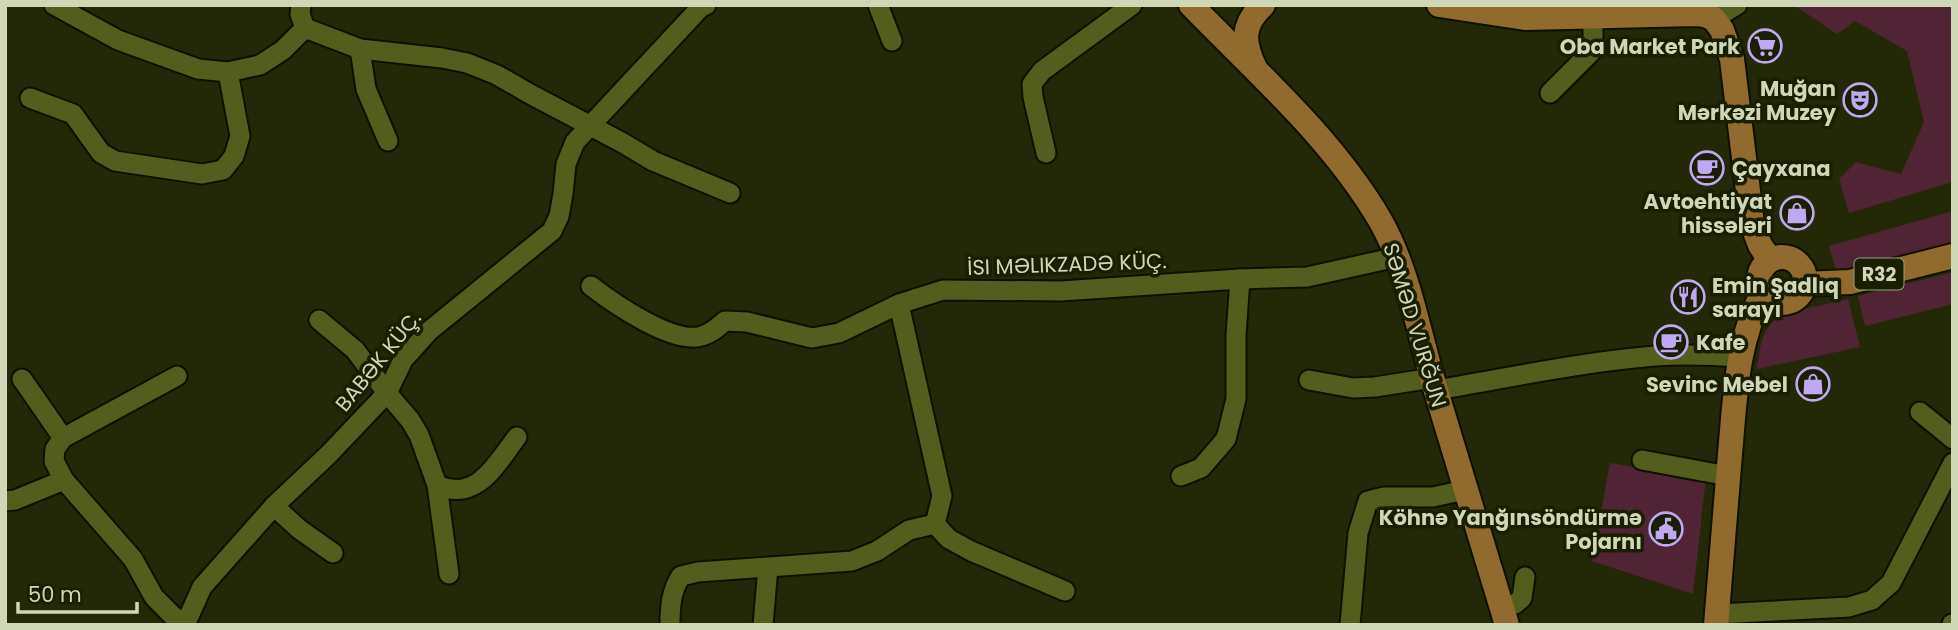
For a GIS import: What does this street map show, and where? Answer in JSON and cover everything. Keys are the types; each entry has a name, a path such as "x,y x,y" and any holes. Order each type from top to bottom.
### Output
{"main road":[{"name":"SƏMƏD VURĞUN","path":"1191,5 1327,145 1375,213 1398,257 1504,616"},
{"path":"1256,72 1246,50 1245,38 1248,26 1263,5"},
{"path":"1439,5 1525,18 1696,14 1714,19 1722,30 1732,58 1752,224 1760,245 1770,260"},
{"name":"R32","path":"1804,285 1850,282 1953,256"},
{"path":"1783,257 1795,261 1802,269 1804,285 1797,297 1783,303 1763,293 1759,279 1770,260 1783,257"},
{"path":"1717,620 1728,476 1741,357 1755,307 1763,293"}],"street":[{"path":"54,5 118,40 198,69 228,72 260,65 283,50 305,28"},
{"path":"301,5 300,15 305,28 360,49 442,58 467,63 498,75 653,162 730,193"},
{"name":"BABƏK KÜÇ.","path":"63,438 55,449 54,461 64,480 133,559 155,597 185,625 201,587 274,506 387,393 403,360 429,331 552,231 564,194 566,164 575,142 701,7 706,5"},
{"path":"878,5 892,41"},
{"path":"1046,153 1032,97 1032,84 1042,71 1132,5"},
{"path":"1714,19 1737,5"},
{"path":"1550,93 1591,52 1592,17"},
{"path":"360,49 366,89 388,141"},
{"path":"30,98 73,114 101,153 115,161 202,174 223,170 234,156 240,136 228,72"},
{"name":"İSI MƏLIKZADƏ KÜÇ.","path":"591,286 616,306 640,320 681,335 699,337 712,332 725,321 747,322 812,338 839,333 899,304 943,290 1060,291 1307,277 1398,257"},
{"path":"1181,477 1201,468 1226,439 1236,399 1236,335 1240,279"},
{"path":"899,304 942,496 935,524"},
{"path":"318,320 355,350 419,435 437,485 449,574"},
{"path":"1310,380 1353,387 1434,384 1656,356 1741,357"},
{"path":"22,379 63,438 177,376"},
{"path":"1920,412 1953,439"},
{"path":"437,485 449,491 461,490 484,480 517,437"},
{"path":"1642,460 1728,476"},
{"path":"1717,620 1849,607 1872,600 1891,583 1953,463"},
{"path":"5,501 15,500 64,480"},
{"path":"1350,625 1358,533 1368,501 1384,497 1433,496 1465,490"},
{"path":"274,506 299,529 332,553"},
{"path":"670,625 674,586 681,576 698,572 852,561 877,551 909,530 935,524"},
{"path":"935,524 949,539 971,551 1065,591"},
{"path":"763,625 768,567"},
{"path":"1504,616 1522,598 1525,577"}],"shaded area":[{"path":"1794,5 1953,5 1953,182 1849,213 1839,179 1856,162 1901,174 1924,122 1907,51 1855,21 1837,34"},
{"path":"1953,211 1953,246 1838,278 1829,246"},
{"path":"1953,272 1953,304 1865,326 1858,296"},
{"path":"1848,299 1860,347 1757,369 1766,331 1775,319 1782,314"},
{"path":"1610,463 1706,478 1693,594 1592,561"}],"place":[{"name":"Oba Market Park","path":"1765,46"},
{"name":"Muğan Mərkəzi Muzey","path":"1860,100"},
{"name":"Çayxana","path":"1707,168"},
{"name":"Avtoehtiyat hissələri","path":"1797,213"},
{"name":"Emin Şadlıq sarayı","path":"1688,297"},
{"name":"Kafe","path":"1671,342"},
{"name":"Sevinc Mebel","path":"1813,384"},
{"name":"Köhnə Yanğınsöndürmə Pojarnı","path":"1666,529"}]}
